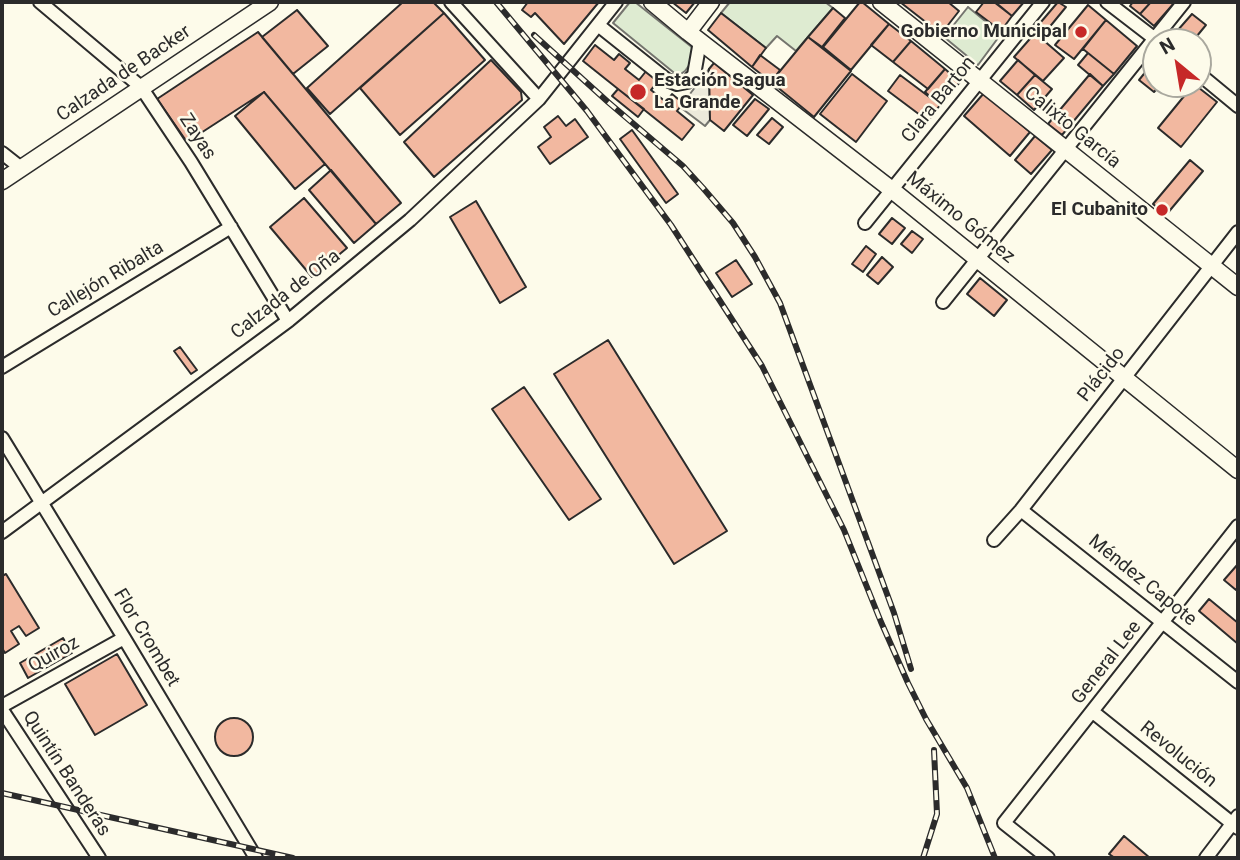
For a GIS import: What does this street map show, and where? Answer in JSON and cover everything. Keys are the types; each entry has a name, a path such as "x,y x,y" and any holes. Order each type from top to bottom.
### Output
{"main road":[{"name":"Máximo Gómez","path":"652,2 892,190 1238,470"},
{"path":"694,37 701,16 712,2"},
{"name":"Calixto García","path":"881,2 1238,287"},
{"name":"Calzada de Backer","path":"2,181 266,3"}],"street":[{"name":"Zayas","path":"40,2 141,87 191,162 288,321"},
{"path":"451,2 539,99"},
{"name":"Calzada de Oña","path":"2,532 288,321 410,220 539,99 616,2"},
{"name":"Clara Barton","path":"864,223 1044,2"},
{"path":"1107,2 1142,29"},
{"path":"1166,28 1184,2"},
{"path":"598,25 667,80 677,84 687,82 694,75 697,65 694,37"},
{"path":"697,65 707,55 716,54"},
{"path":"943,302 1142,58"},
{"path":"1212,85 1238,106"},
{"path":"2,153 21,168"},
{"name":"Callejón Ribalta","path":"2,367 230,227"},
{"name":"Plácido","path":"994,540 1021,510 1238,232"},
{"name":"Flor Crombet","path":"2,438 256,858"},
{"name":"Méndez Capote","path":"1021,510 1238,682"},
{"name":"General Lee","path":"1048,858 1004,823 1238,526"},
{"name":"Quiroz","path":"2,708 124,638"},
{"name":"Quintín Banderas","path":"2,708 99,858"},
{"name":"Revolución","path":"1093,712 1236,823"},
{"path":"1206,858 1236,823"}],"green space":[{"path":"630,2 635,2 693,48 693,60 685,71 678,76 613,23"},
{"path":"730,2 825,2 833,8 796,51 777,36 766,48 721,13"},
{"path":"968,7 1001,34 978,65 944,37"}],"shaded area":[{"path":"709,69 710,120 705,126 680,107"}],"building":[{"path":"403,2 433,2 444,13 330,114 307,88"},
{"path":"528,2 599,2 564,44 535,13 531,17 522,10"},
{"path":"672,2 695,2 686,13"},
{"path":"860,2 889,24 851,70 823,47"},
{"path":"900,2 948,2 959,11 941,34"},
{"path":"984,2 994,2 1012,16 1001,31 976,12"},
{"path":"995,2 1024,2 1012,16"},
{"path":"1058,2 1066,7 1043,35 1035,29"},
{"path":"1133,2 1151,2 1140,14 1130,6"},
{"path":"1151,2 1175,2 1154,26 1140,14"},
{"name":"Gobierno Municipal","path":"1088,5 1106,20 1074,59 1055,45"},
{"path":"833,8 845,18 822,47 808,37"},
{"path":"297,10 328,46 293,74 262,37"},
{"path":"444,13 485,60 400,135 360,88"},
{"path":"721,13 766,48 752,67 708,30"},
{"path":"1192,14 1206,25 1204,28 1180,28"},
{"path":"1106,20 1137,46 1114,74 1083,49"},
{"path":"889,24 911,41 893,62 871,45"},
{"path":"258,32 401,203 376,224 264,92 187,142 157,99"},
{"path":"1035,33 1064,58 1043,81 1014,57"},
{"path":"808,37 851,71 814,117 771,82"},
{"path":"911,41 945,69 928,89 893,62"},
{"name":"Estación Sagua La Grande","path":"595,45 614,60 619,54 630,63 625,69 639,80 647,70 660,79 651,90 666,102 672,94 683,103 677,111 694,125 682,140 583,61"},
{"path":"1088,53 1114,74 1103,86 1078,65"},
{"path":"760,55 780,70 771,82 752,67"},
{"path":"491,60 521,92 522,100 434,177 404,142"},
{"path":"1018,60 1035,75 1017,95 1000,81"},
{"path":"714,63 753,95 724,131 710,120 709,69"},
{"path":"945,69 960,82 940,105 925,92"},
{"path":"852,74 887,101 856,142 820,114"},
{"path":"1090,74 1103,86 1062,135 1048,124"},
{"path":"900,75 940,105 928,121 888,91"},
{"path":"1035,75 1052,89 1034,110 1017,95"},
{"path":"618,89 644,109 638,117 612,96"},
{"path":"264,92 325,164 295,189 235,116"},
{"path":"984,93 1030,132 1010,156 964,116"},
{"path":"1183,98 1212,98 1217,102 1181,147 1158,128"},
{"path":"755,99 769,109 747,136 733,125"},
{"path":"558,116 566,126 575,119 588,137 550,164 538,147 551,137 544,127"},
{"path":"772,118 783,127 769,144 757,135"},
{"path":"632,130 678,194 666,203 620,139"},
{"path":"1035,136 1052,150 1031,174 1015,160"},
{"path":"1190,160 1203,171 1166,215 1153,204"},
{"path":"331,170 376,224 354,243 309,190"},
{"path":"304,198 347,248 312,277 270,227"},
{"path":"476,201 526,287 500,303 450,217"},
{"path":"892,218 905,228 892,244 879,234"},
{"path":"912,231 923,239 912,253 901,244"},
{"path":"866,246 876,254 863,272 852,264"},
{"path":"882,257 893,267 878,284 867,275"},
{"path":"736,260 752,284 732,297 716,273"},
{"path":"980,278 1007,300 994,316 967,294"},
{"path":"608,340 727,531 674,564 554,374"},
{"path":"180,347 197,370 191,374 174,351"},
{"path":"524,387 601,499 569,520 492,409"},
{"path":"1238,564 1238,587 1236,590 1224,580"},
{"path":"6,574 39,628 26,636 19,626 11,631 19,644 5,653 2,648 2,576"},
{"path":"1209,599 1238,623 1238,644 1199,611"},
{"path":"63,638 72,653 28,678 20,663"},
{"path":"117,654 147,705 95,735 65,684"},
{"path":"234,718 247,724 253,737 247,750 234,756 221,750 215,737 221,724"},
{"path":"1124,836 1150,858 1115,858 1109,854"}],"railway":[{"path":"496,2 587,111 671,225 762,366 844,530 908,683 967,788 995,858"},
{"path":"534,35 683,166 733,223 755,257 780,303 894,613 911,669"},
{"path":"923,858 937,814 934,750"},
{"path":"2,793 293,858"}],"place":[{"name":"Gobierno Municipal","path":"1081,32"},
{"name":"Estación Sagua La Grande","path":"638,92"},
{"name":"El Cubanito","path":"1162,210"}]}
